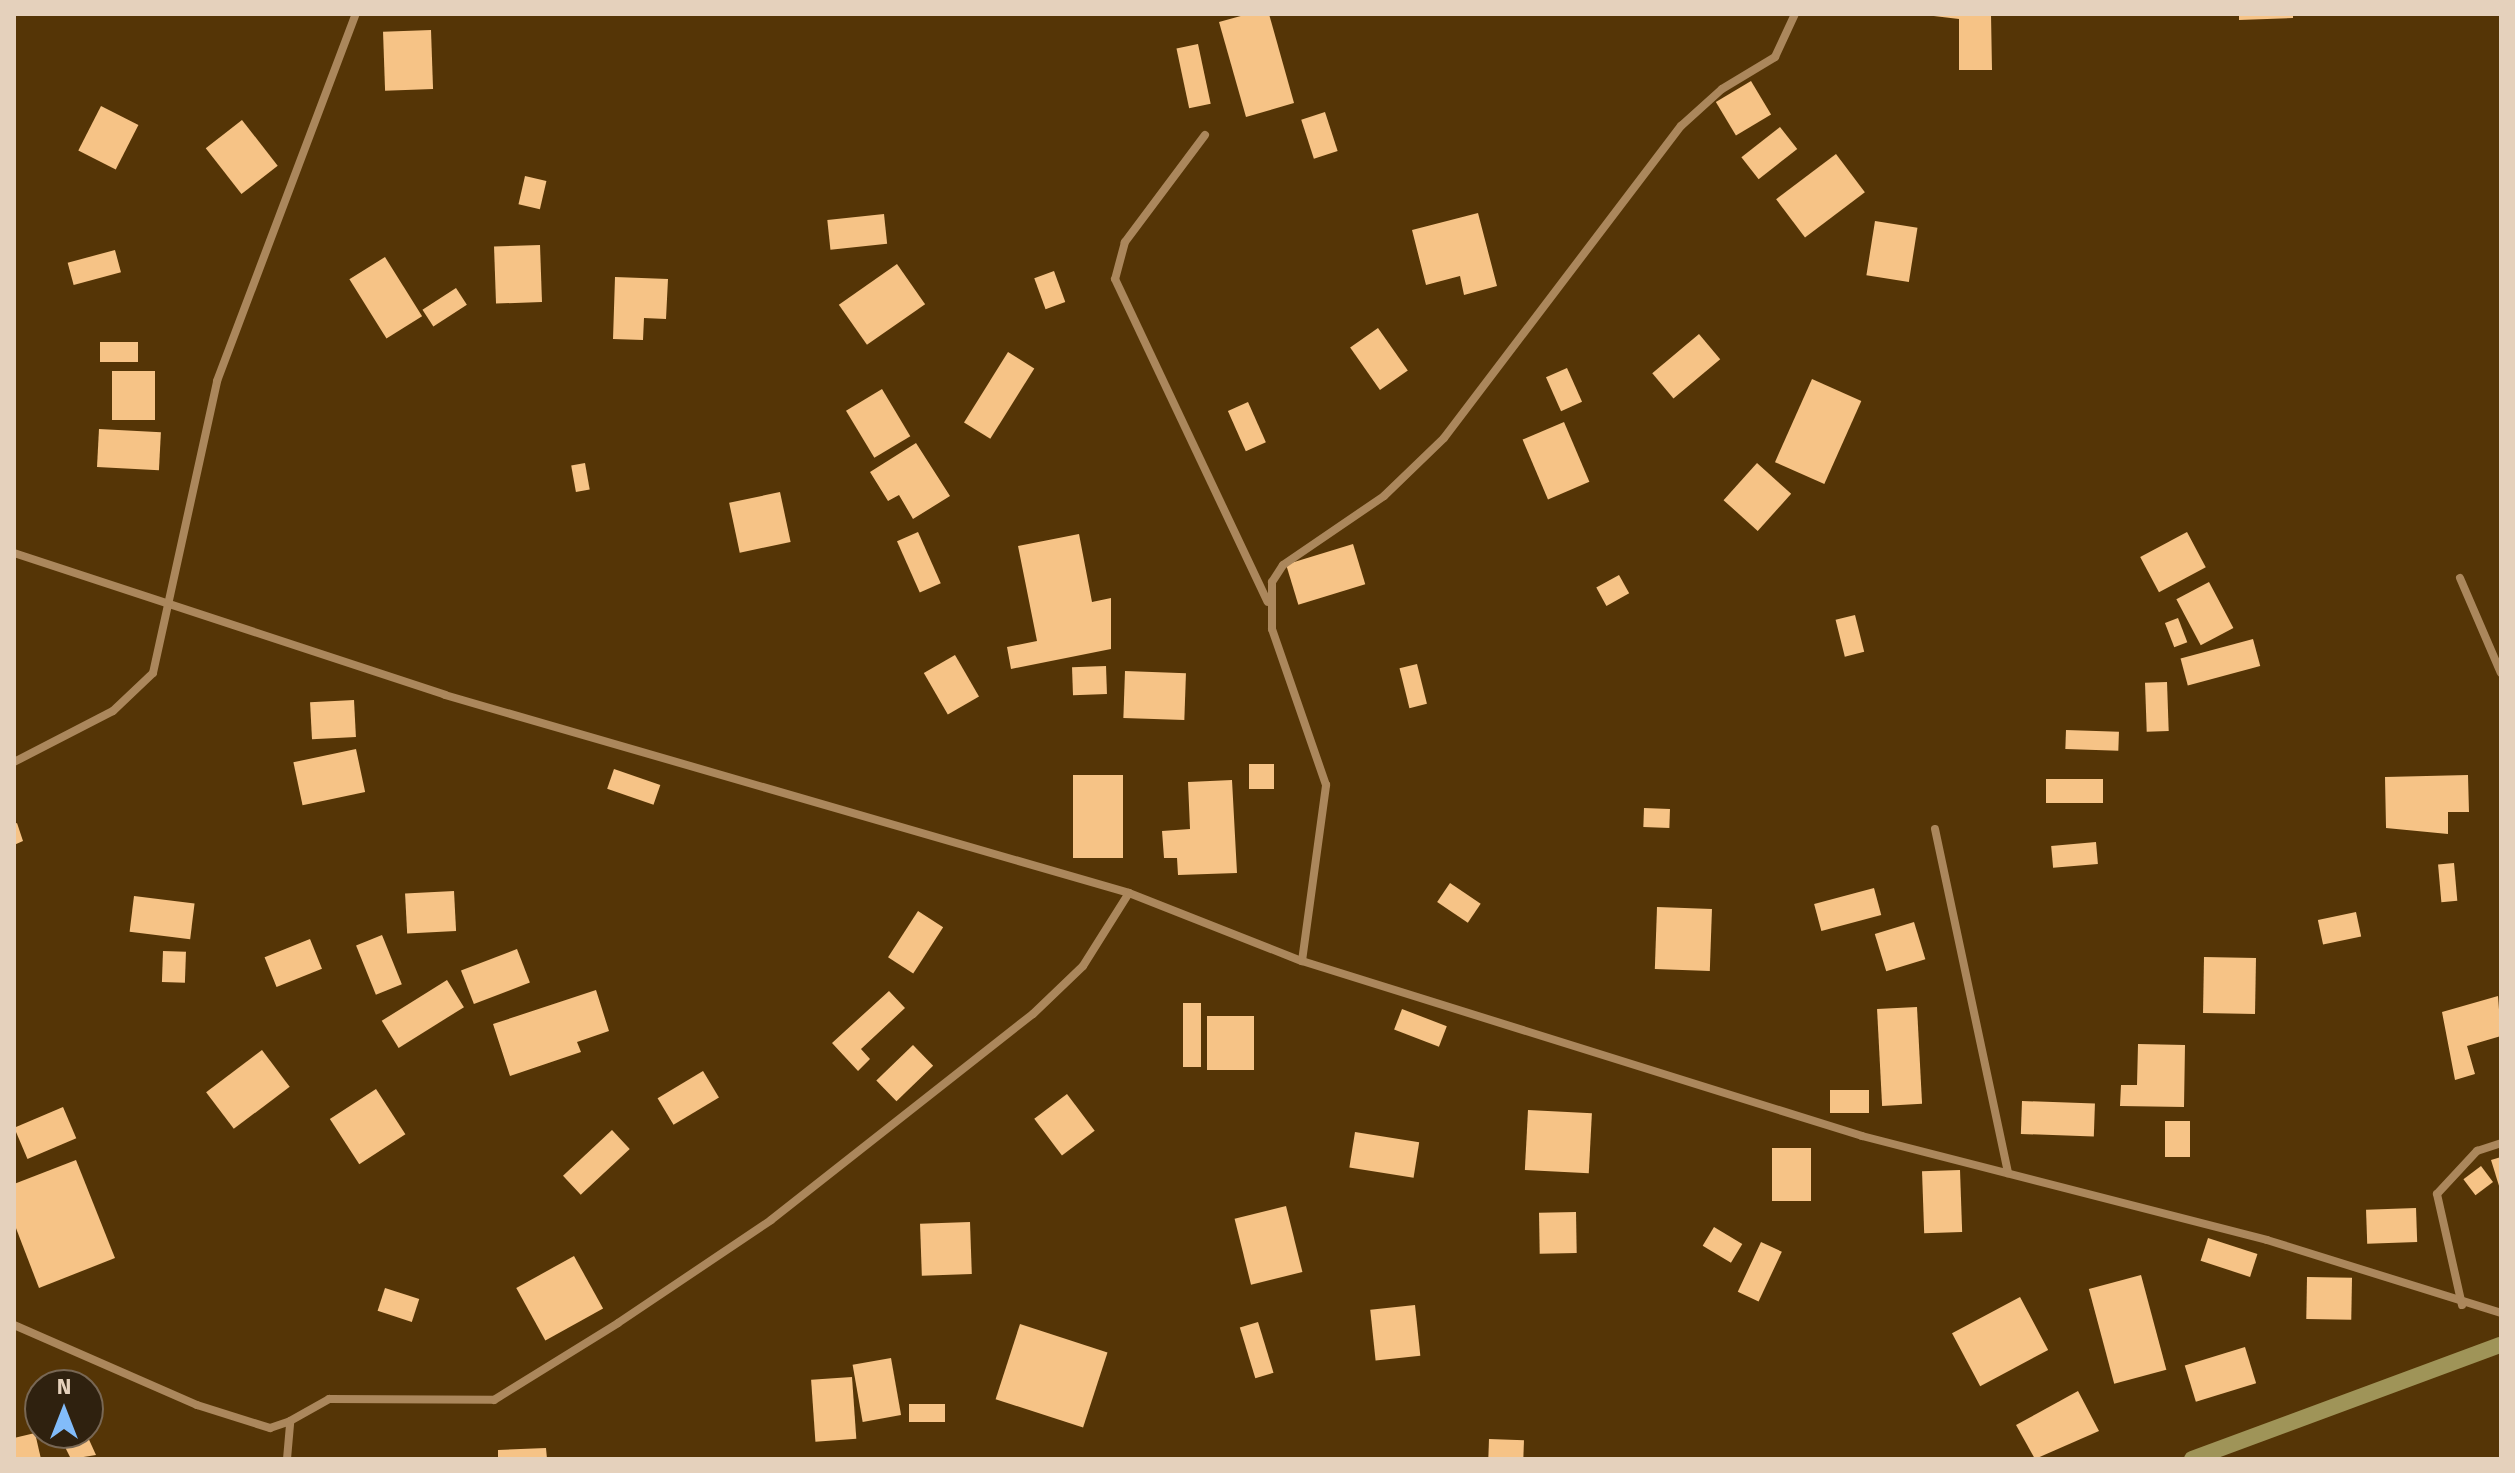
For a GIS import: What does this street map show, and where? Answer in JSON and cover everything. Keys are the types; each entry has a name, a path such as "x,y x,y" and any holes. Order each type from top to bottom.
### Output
{"main road":[{"path":"2198,1458 2501,1345"}],"street":[{"path":"14,762 113,711 153,673 166,598 217,381 252,272 327,105 356,14"},
{"path":"1268,602 1283,565 1384,496 1444,438 1681,126 1722,89 1775,57 1795,14"},
{"path":"1205,135 1125,242 1115,279 1268,602 1326,785 1302,961"},
{"path":"14,553 166,598 445,695 1129,893 1302,961 1862,1136 2267,1240 2462,1305 2501,1313"},
{"path":"2460,578 2501,673"},
{"path":"1935,829 2008,1173"},
{"path":"14,1325 197,1405 270,1428 290,1421 329,1399 494,1400 531,1379 771,1220 950,1083 1083,966 1129,893"},
{"path":"2462,1305 2437,1194 2477,1151 2501,1143"},
{"path":"287,1459 290,1421"}],"building":[{"path":"1248,14 1269,14 1294,103 1246,117 1219,22"},
{"path":"1917,14 1991,14 1992,70 1959,70 1959,19"},
{"path":"2239,14 2293,14 2293,18 2239,20"},
{"path":"431,30 433,89 385,91 383,32"},
{"path":"1198,44 1211,104 1189,108 1176,49"},
{"path":"1751,81 1771,114 1736,136 1716,102"},
{"path":"101,106 138,125 116,170 78,151"},
{"path":"1325,112 1338,151 1314,159 1301,120"},
{"path":"242,120 278,166 241,194 206,148"},
{"path":"1780,127 1797,149 1759,179 1741,157"},
{"path":"1836,154 1865,192 1805,237 1776,199"},
{"path":"525,176 546,181 540,209 518,204"},
{"path":"1478,213 1497,286 1464,295 1460,276 1426,285 1412,230"},
{"path":"884,214 887,244 830,250 827,220"},
{"path":"1875,221 1917,228 1909,282 1866,275"},
{"path":"540,245 542,302 496,304 494,247"},
{"path":"115,250 121,272 74,285 68,263"},
{"path":"385,257 422,316 386,339 349,279"},
{"path":"897,264 925,304 867,345 839,305"},
{"path":"1054,271 1065,302 1046,309 1034,278"},
{"path":"615,277 668,279 666,319 644,318 643,340 613,339"},
{"path":"456,288 467,305 433,327 422,310"},
{"path":"1378,328 1408,371 1380,390 1350,348"},
{"path":"1699,334 1720,359 1673,398 1652,373"},
{"path":"100,342 138,342 138,362 100,362"},
{"path":"1008,352 1034,368 990,439 964,422"},
{"path":"1567,368 1582,402 1561,411 1546,377"},
{"path":"112,371 155,371 155,420 112,420"},
{"path":"1812,379 1861,401 1824,484 1775,462"},
{"path":"882,389 910,436 874,458 846,411"},
{"path":"1248,402 1266,442 1246,451 1228,411"},
{"path":"1564,422 1589,482 1548,499 1523,440"},
{"path":"99,429 161,432 159,470 97,467"},
{"path":"916,443 950,496 913,519 899,495 888,501 870,472"},
{"path":"585,463 590,490 576,492 571,465"},
{"path":"1757,463 1791,494 1758,531 1724,500"},
{"path":"780,492 791,542 740,553 729,503"},
{"path":"918,532 941,583 920,593 897,541"},
{"path":"2187,532 2206,567 2159,592 2140,557"},
{"path":"1079,534 1092,602 1111,598 1111,649 1011,669 1007,647 1037,641 1018,546"},
{"path":"1353,544 1365,584 1298,605 1286,564"},
{"path":"1619,575 1629,593 1606,606 1596,588"},
{"path":"2209,582 2233,628 2201,645 2176,599"},
{"path":"1855,615 1864,652 1845,657 1836,620"},
{"path":"2178,618 2187,642 2174,647 2165,623"},
{"path":"2253,639 2260,666 2188,685 2181,658"},
{"path":"955,655 979,697 948,715 924,673"},
{"path":"1417,664 1427,704 1409,708 1400,668"},
{"path":"1106,666 1107,694 1073,695 1072,667"},
{"path":"1125,671 1186,673 1184,720 1123,718"},
{"path":"2167,682 2169,731 2147,732 2145,683"},
{"path":"354,700 356,737 312,739 310,702"},
{"path":"2066,730 2119,732 2118,751 2065,749"},
{"path":"356,749 365,792 303,805 293,762"},
{"path":"1249,764 1274,764 1274,789 1249,789"},
{"path":"614,769 660,785 653,805 607,789"},
{"path":"1073,775 1123,775 1123,858 1073,858"},
{"path":"2468,775 2469,812 2448,812 2448,834 2386,828 2385,777"},
{"path":"2046,779 2103,779 2103,803 2046,803"},
{"path":"1232,780 1237,873 1178,875 1177,858 1164,858 1162,831 1190,829 1188,782"},
{"path":"1644,808 1670,809 1669,828 1643,827"},
{"path":"17,823 23,841 14,845 14,824"},
{"path":"2096,842 2098,864 2053,868 2051,846"},
{"path":"2454,863 2457,901 2441,902 2438,864"},
{"path":"1450,883 1481,904 1468,923 1437,902"},
{"path":"1874,888 1881,915 1821,931 1814,904"},
{"path":"454,891 456,931 407,934 405,894"},
{"path":"134,896 195,903 190,939 130,932"},
{"path":"1657,907 1712,909 1710,971 1655,969"},
{"path":"918,911 943,927 913,973 888,957"},
{"path":"2356,912 2361,936 2323,945 2318,920"},
{"path":"1914,922 1925,959 1886,971 1875,934"},
{"path":"382,935 402,984 376,995 356,945"},
{"path":"310,939 322,969 277,987 265,957"},
{"path":"517,949 530,983 474,1004 461,971"},
{"path":"163,951 186,952 185,983 162,982"},
{"path":"2204,957 2256,958 2255,1014 2203,1013"},
{"path":"447,980 464,1007 399,1048 382,1021"},
{"path":"596,990 609,1031 577,1042 581,1052 510,1076 493,1024"},
{"path":"889,991 905,1008 861,1049 870,1059 858,1071 832,1043"},
{"path":"2498,996 2501,1036 2467,1046 2475,1074 2455,1080 2442,1012"},
{"path":"1183,1003 1201,1003 1201,1067 1183,1067"},
{"path":"1917,1007 1922,1104 1882,1106 1877,1009"},
{"path":"1402,1009 1447,1026 1439,1047 1394,1030"},
{"path":"1207,1016 1254,1016 1254,1070 1207,1070"},
{"path":"2138,1044 2185,1045 2184,1107 2120,1106 2121,1085 2137,1085"},
{"path":"913,1045 933,1066 896,1101 876,1080"},
{"path":"262,1050 290,1087 234,1129 206,1092"},
{"path":"703,1071 719,1098 674,1125 658,1098"},
{"path":"376,1089 405,1134 359,1164 330,1119"},
{"path":"1830,1090 1869,1090 1869,1113 1830,1113"},
{"path":"1067,1094 1095,1131 1062,1155 1034,1119"},
{"path":"2022,1101 2095,1104 2094,1137 2021,1134"},
{"path":"63,1107 76,1138 27,1159 14,1128"},
{"path":"1528,1110 1592,1113 1589,1173 1525,1170"},
{"path":"2165,1121 2190,1121 2190,1157 2165,1157"},
{"path":"612,1130 630,1149 581,1195 563,1176"},
{"path":"1355,1132 1419,1142 1414,1178 1349,1168"},
{"path":"1772,1148 1811,1148 1811,1201 1772,1201"},
{"path":"2501,1157 2501,1189 2500,1189 2491,1160"},
{"path":"76,1160 115,1258 39,1288 14,1223 14,1184"},
{"path":"2481,1166 2493,1182 2475,1195 2463,1179"},
{"path":"1960,1170 1962,1232 1924,1233 1922,1171"},
{"path":"1286,1206 1302,1272 1251,1285 1235,1219"},
{"path":"2416,1208 2417,1242 2367,1244 2366,1210"},
{"path":"1576,1212 1577,1253 1540,1254 1539,1213"},
{"path":"970,1222 972,1274 922,1276 920,1224"},
{"path":"1714,1227 1742,1244 1731,1263 1703,1246"},
{"path":"2208,1238 2257,1254 2250,1277 2201,1261"},
{"path":"1761,1242 1782,1252 1759,1302 1738,1292"},
{"path":"574,1256 603,1308 545,1340 516,1288"},
{"path":"2141,1275 2166,1370 2114,1384 2089,1289"},
{"path":"2307,1277 2352,1278 2351,1320 2306,1319"},
{"path":"385,1288 419,1299 412,1322 378,1311"},
{"path":"2020,1297 2048,1350 1980,1386 1952,1333"},
{"path":"1415,1305 1420,1356 1376,1360 1370,1310"},
{"path":"1258,1322 1273,1373 1255,1378 1240,1328"},
{"path":"1020,1324 1107,1352 1083,1428 996,1399"},
{"path":"2245,1347 2256,1383 2196,1402 2185,1365"},
{"path":"891,1358 901,1415 863,1422 853,1365"},
{"path":"852,1377 856,1439 815,1442 811,1380"},
{"path":"2078,1391 2099,1431 2035,1459 2016,1425"},
{"path":"909,1404 945,1404 945,1422 909,1422"},
{"path":"24,1436 24,1449 39,1449 41,1459 14,1459 14,1438"},
{"path":"1489,1439 1524,1440 1523,1459 1488,1459"},
{"path":"546,1448 547,1459 498,1459 498,1450"},
{"path":"66,1449 93,1449 96,1455 71,1459"}]}
